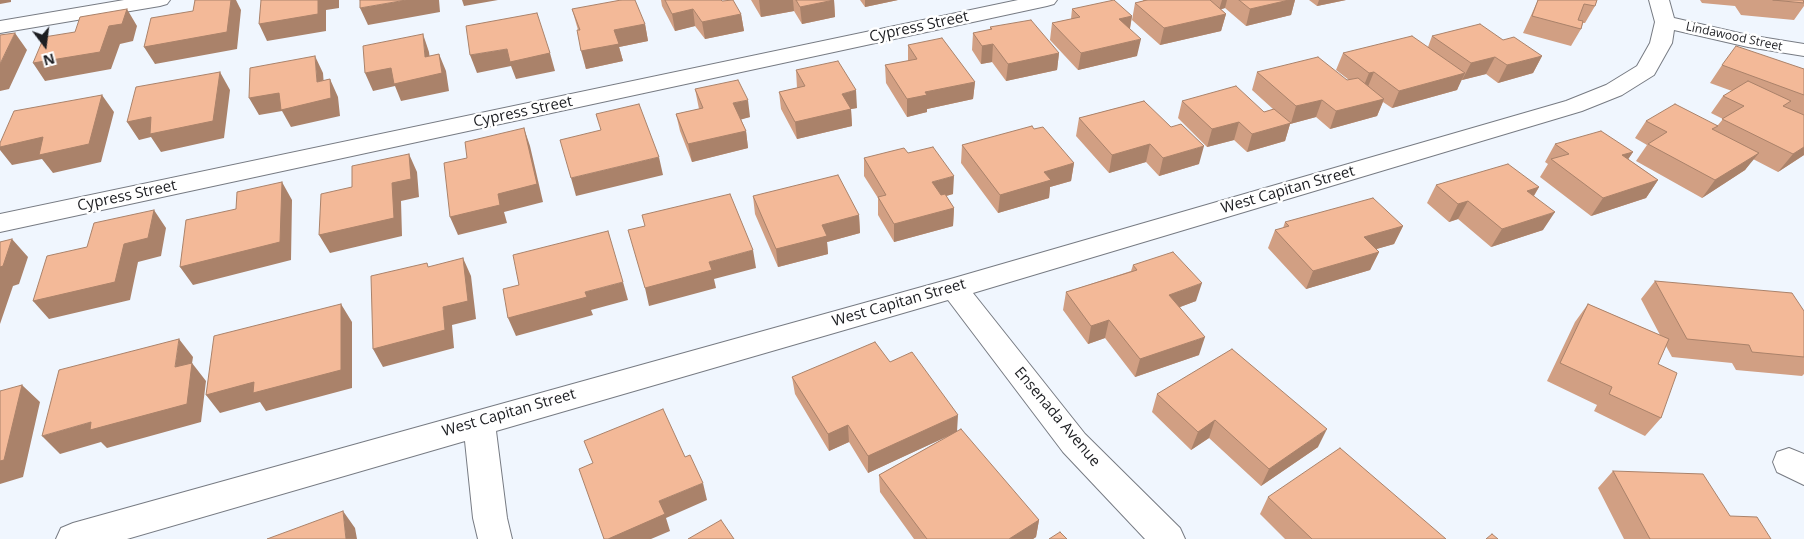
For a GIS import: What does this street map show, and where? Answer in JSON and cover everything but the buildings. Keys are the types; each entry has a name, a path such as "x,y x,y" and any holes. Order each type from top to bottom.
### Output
{"street":[{"path":"0,27 160,0"},
{"name":"Cypress Street","path":"0,223 1047,0"},
{"name":"Lindawood Street","path":"1662,11 1748,41 1804,50"},
{"name":"West Capitan Street","path":"73,539 954,288 1574,106 1614,90 1646,70 1661,43 1662,11"},
{"name":"Ensenada Avenue","path":"954,288 1074,443 1168,539"},
{"path":"479,422 490,518 495,539"}]}
